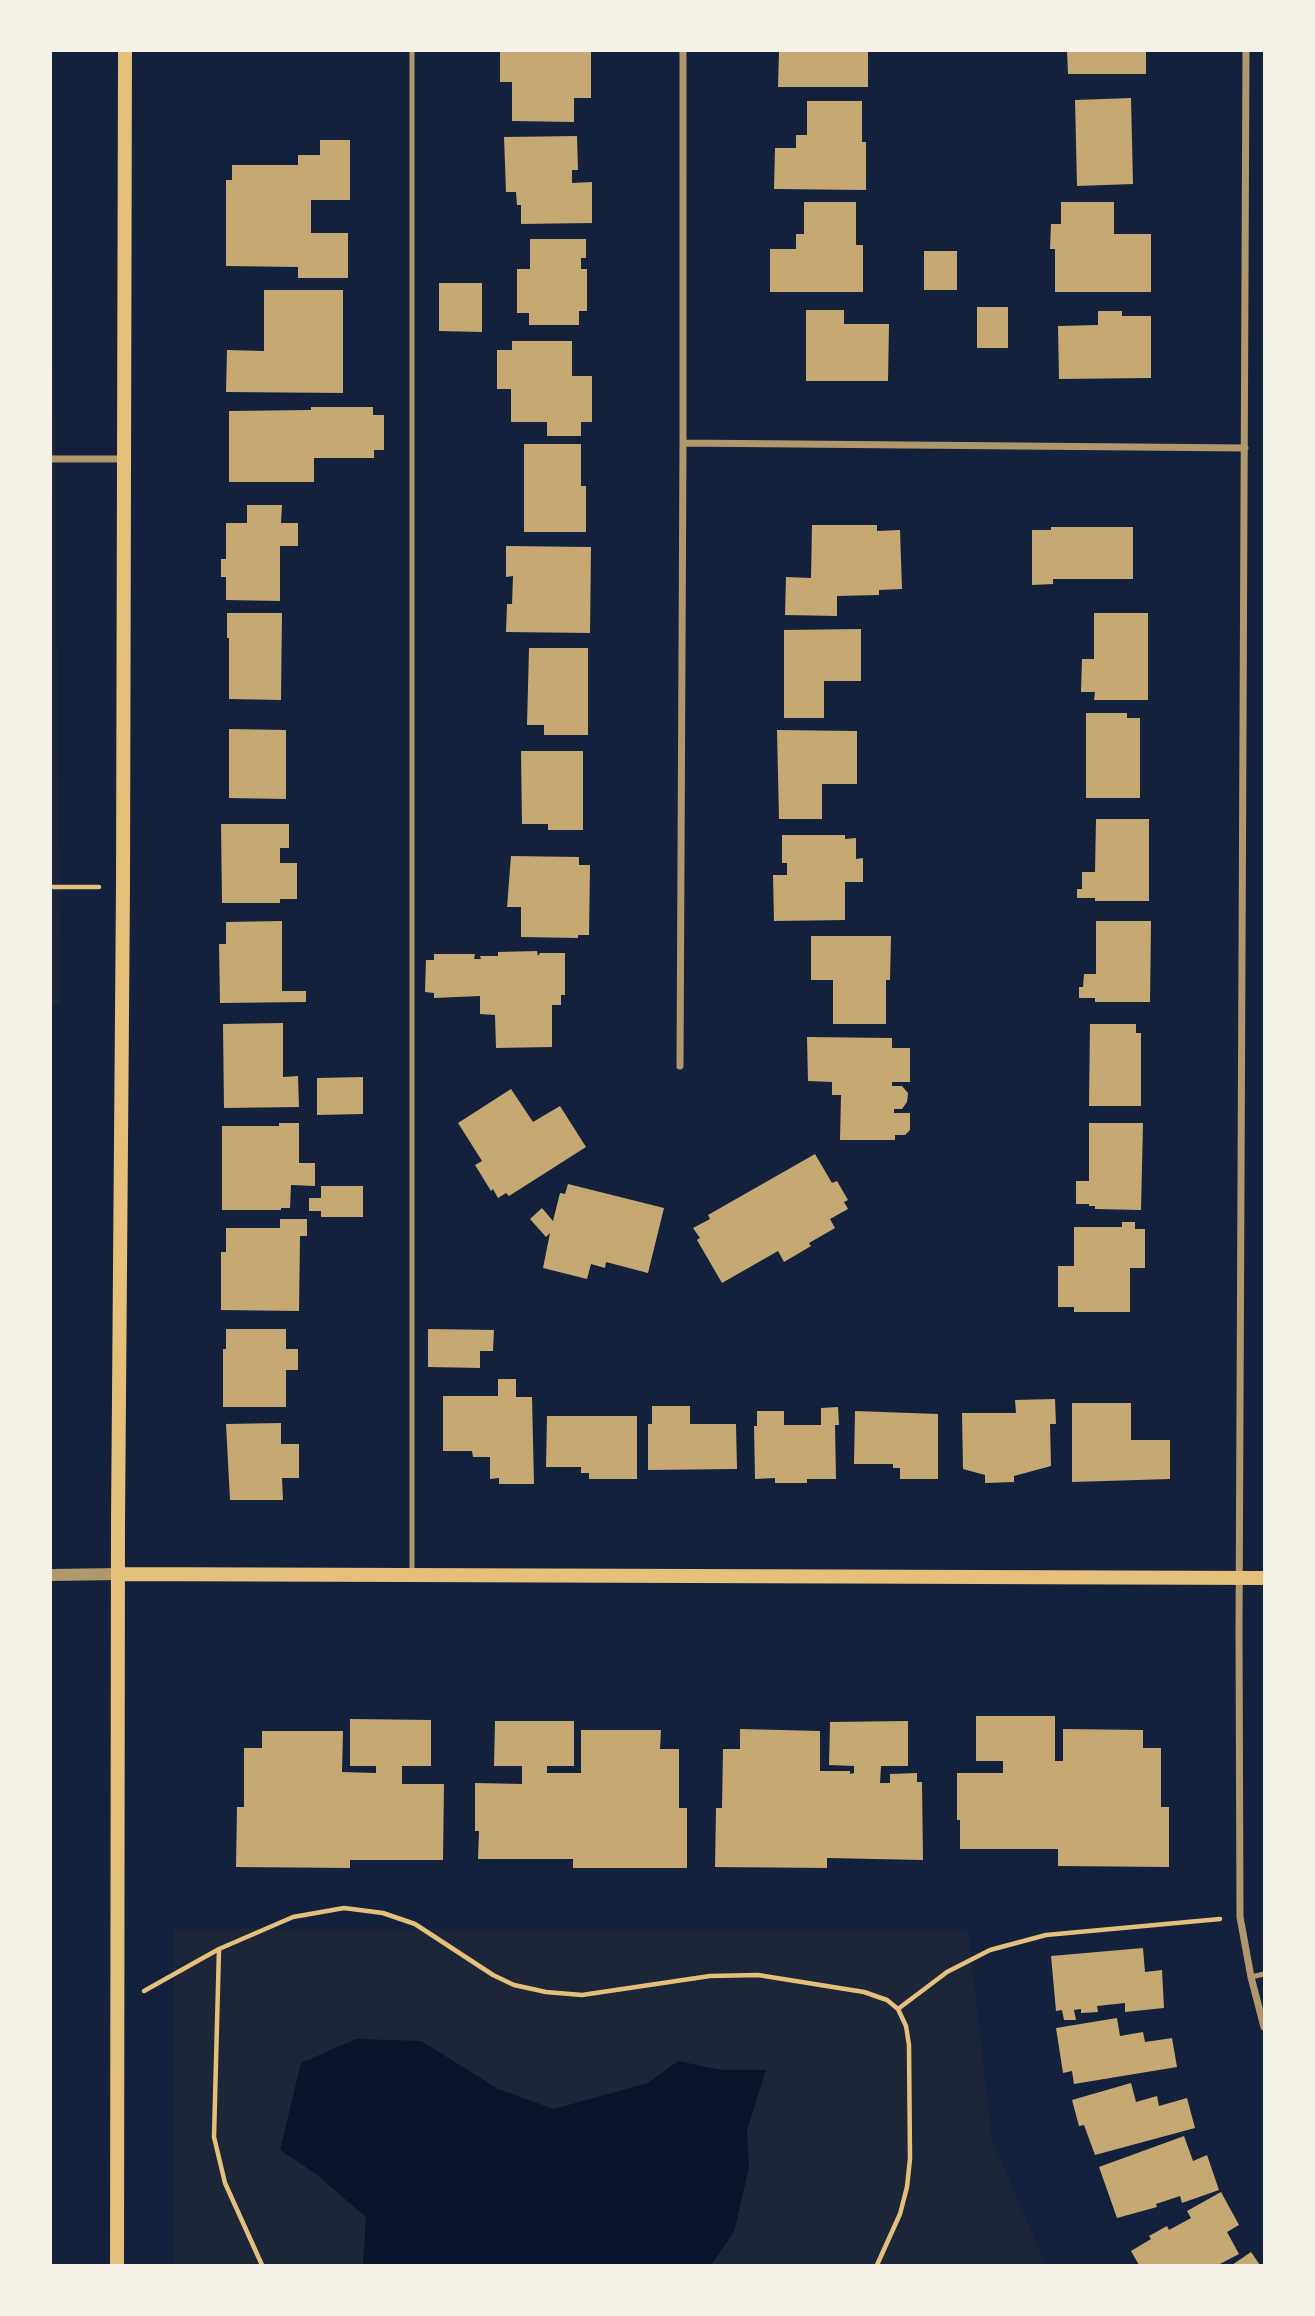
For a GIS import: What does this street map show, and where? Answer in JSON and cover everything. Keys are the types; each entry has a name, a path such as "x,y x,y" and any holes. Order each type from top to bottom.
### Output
{"main road":[{"path":"117,2265 125,51"},
{"path":"118,1574 1264,1578"}],"street":[{"path":"680,1066 684,443 683,51"},
{"path":"1246,51 1240,1917 1264,2027"},
{"path":"684,443 1245,448"},
{"path":"51,459 123,459"},
{"path":"51,1575 118,1574"}],"lane":[{"path":"412,51 412,1574"},
{"path":"1251,1977 1264,1974"}],"path":[{"path":"51,887 123,887"},
{"path":"118,2011 149,1987 219,1949 293,1917 344,1908 383,1913 415,1924 493,1975 514,1985 546,1992 582,1995 710,1976 758,1975 864,1992 887,2000 898,2010 906,2026 909,2045 910,2159 907,2187 900,2214 877,2265"},
{"path":"898,2010 947,1972 990,1950 1046,1935 1240,1917"},
{"path":"219,1949 215,2137 225,2183 240,2222 262,2265"}],"shaded area":[{"path":"51,108 61,1005 51,1005"},
{"path":"173,1929 968,1929 992,2139 1046,2265 173,2265"},
{"path":"356,2039 421,2041 498,2089 554,2109 648,2083 678,2061 721,2070 766,2070 747,2130 749,2167 734,2232 711,2265 363,2265 366,2217 316,2174 280,2150 301,2063"}],"building":[{"path":"500,51 591,51 591,98 574,98 574,122 512,121 512,82 500,82"},
{"path":"779,51 868,51 868,87 778,87"},
{"path":"1067,51 1146,51 1146,74 1068,74"},
{"path":"1131,98 1133,184 1077,186 1075,100"},
{"path":"807,101 862,101 862,142 866,142 866,190 774,189 775,148 796,148 796,135 807,135"},
{"path":"577,136 578,170 572,170 572,183 592,182 592,223 521,224 521,205 517,205 516,192 506,192 504,137"},
{"path":"320,140 350,140 350,200 311,200 311,233 348,233 348,278 298,278 298,267 226,266 226,180 232,180 232,165 298,165 298,155 320,155"},
{"path":"804,202 856,202 856,245 863,245 863,292 770,292 770,249 796,249 796,234 804,234"},
{"path":"1061,202 1114,202 1114,234 1151,234 1151,292 1055,292 1055,249 1050,249 1051,224 1061,224"},
{"path":"530,239 586,239 586,258 581,258 581,269 587,269 587,311 579,311 579,325 529,325 529,313 517,313 517,269 530,269"},
{"path":"924,251 957,251 957,290 924,290"},
{"path":"439,283 482,283 482,332 439,331"},
{"path":"264,290 343,290 343,393 226,392 227,350 264,351"},
{"path":"977,307 1008,307 1008,348 977,348"},
{"path":"806,310 844,310 844,324 889,324 888,381 806,381"},
{"path":"1098,311 1122,311 1122,316 1151,316 1151,378 1059,379 1058,326 1098,325"},
{"path":"512,341 572,341 572,376 592,376 592,422 581,422 581,436 547,436 547,422 511,422 511,389 497,389 497,350 512,350"},
{"path":"311,407 373,407 373,415 384,415 384,450 374,450 374,458 314,458 314,482 229,482 229,411 311,410"},
{"path":"524,444 581,444 581,486 586,486 586,532 524,532"},
{"path":"247,505 282,505 281,523 298,523 298,546 280,546 280,601 226,600 226,577 221,577 221,559 226,559 226,523 247,523"},
{"path":"812,525 877,525 877,531 900,530 902,589 879,590 879,595 837,596 837,616 785,615 786,577 811,578"},
{"path":"1051,527 1133,527 1133,579 1053,579 1053,584 1032,585 1032,530 1051,530"},
{"path":"506,546 591,547 590,633 506,632 507,604 512,604 513,576 506,577"},
{"path":"227,613 282,613 281,700 229,699"},
{"path":"1094,613 1148,613 1148,700 1094,700 1095,692 1081,692 1082,659 1094,659"},
{"path":"861,629 861,681 824,681 824,718 784,718 784,630"},
{"path":"529,648 588,648 588,735 544,735 544,725 527,725"},
{"path":"1086,713 1127,713 1127,718 1140,718 1140,798 1086,798"},
{"path":"229,729 286,730 286,799 229,798"},
{"path":"777,730 857,731 857,784 822,784 822,819 779,819"},
{"path":"521,751 583,751 583,830 548,830 548,824 522,824"},
{"path":"1096,819 1149,819 1149,901 1095,901 1095,898 1077,898 1077,889 1082,889 1082,872 1095,872"},
{"path":"221,824 289,824 289,848 280,848 280,863 297,863 297,899 280,899 280,903 222,903"},
{"path":"782,835 845,835 845,839 856,838 856,859 863,858 863,882 845,882 845,920 774,921 773,875 787,875 787,863 782,863"},
{"path":"511,856 579,857 579,865 590,865 589,935 578,935 578,938 521,937 521,907 507,907"},
{"path":"282,921 282,991 306,991 306,1002 220,1003 219,944 226,944 226,922"},
{"path":"1096,921 1151,921 1150,1002 1095,1002 1095,998 1079,998 1079,987 1083,987 1084,974 1096,974"},
{"path":"811,936 891,936 890,980 886,980 886,1024 833,1024 833,980 811,980"},
{"path":"537,951 538,956 540,953 565,953 565,995 561,995 561,1005 552,1005 552,1047 496,1048 495,1015 480,1014 480,996 434,998 434,993 425,992 426,960 434,960 434,954 475,954 474,959 481,959 480,956 498,956 498,952"},
{"path":"283,1023 283,1077 298,1076 299,1107 224,1108 223,1024"},
{"path":"1090,1024 1136,1024 1136,1033 1141,1033 1141,1106 1089,1106"},
{"path":"807,1037 892,1038 892,1048 910,1048 910,1082 892,1082 892,1086 902,1086 908,1093 907,1102 902,1109 894,1109 894,1113 910,1113 910,1130 905,1135 895,1135 895,1140 840,1140 841,1095 832,1095 832,1082 808,1081"},
{"path":"363,1077 363,1114 317,1115 317,1078"},
{"path":"511,1089 533,1122 560,1106 586,1147 509,1196 506,1193 498,1198 475,1165 482,1161 458,1123"},
{"path":"279,1123 299,1123 299,1163 315,1163 315,1186 291,1185 290,1208 222,1210 222,1126 279,1126"},
{"path":"1089,1123 1143,1123 1141,1210 1095,1209 1095,1206 1089,1204 1076,1204 1076,1181 1089,1181"},
{"path":"815,1154 832,1183 837,1181 848,1200 844,1202 848,1209 830,1219 835,1228 784,1262 778,1251 722,1283 693,1228 710,1219 708,1215"},
{"path":"568,1184 664,1208 648,1273 606,1262 605,1268 591,1264 587,1279 543,1268 550,1233 546,1237 530,1219 542,1208 553,1221 560,1193 565,1194"},
{"path":"321,1186 363,1186 363,1217 321,1217 321,1211 309,1211 309,1198 321,1198"},
{"path":"280,1219 307,1219 307,1236 300,1236 299,1311 221,1310 221,1252 226,1252 226,1228 280,1228"},
{"path":"1122,1222 1135,1222 1135,1229 1145,1229 1145,1268 1130,1268 1130,1312 1074,1312 1074,1307 1058,1307 1058,1266 1074,1266 1074,1227 1122,1227"},
{"path":"226,1329 286,1329 286,1349 298,1349 298,1370 286,1370 286,1407 223,1407 223,1349 226,1349"},
{"path":"428,1329 494,1330 493,1351 480,1351 480,1368 428,1367"},
{"path":"498,1379 516,1379 516,1397 532,1397 534,1484 499,1484 499,1478 490,1479 490,1457 473,1457 472,1451 443,1451 443,1396 498,1396"},
{"path":"1055,1399 1056,1424 1050,1424 1051,1466 1014,1476 1014,1482 985,1483 985,1475 963,1469 962,1413 1016,1413 1015,1400"},
{"path":"1072,1403 1131,1403 1131,1440 1170,1440 1170,1479 1072,1482"},
{"path":"652,1406 690,1406 690,1424 736,1424 737,1469 648,1470 648,1424 652,1424"},
{"path":"838,1407 839,1425 835,1425 836,1479 775,1483 775,1478 755,1479 754,1426 757,1426 757,1411 784,1411 784,1425 821,1425 821,1408"},
{"path":"855,1411 938,1414 938,1479 900,1479 900,1468 893,1468 893,1464 854,1464"},
{"path":"547,1416 637,1416 637,1479 589,1479 589,1473 581,1473 581,1467 546,1467"},
{"path":"281,1423 281,1444 299,1444 299,1478 282,1478 283,1500 230,1500 226,1424"},
{"path":"976,1716 1055,1716 1055,1761 1063,1761 1063,1729 1143,1730 1143,1748 1161,1748 1161,1807 1169,1807 1169,1867 1058,1866 1058,1849 960,1849 957,1773 1003,1773 1003,1761 976,1761"},
{"path":"350,1719 431,1720 431,1766 402,1766 402,1784 444,1784 443,1860 350,1860 350,1868 236,1867 237,1807 244,1807 244,1748 262,1748 262,1731 343,1731 342,1772 376,1773 376,1766 350,1766"},
{"path":"495,1721 574,1721 574,1766 547,1766 547,1773 581,1773 581,1730 661,1730 660,1749 679,1749 679,1808 687,1808 687,1868 573,1868 573,1859 478,1859 479,1831 475,1831 475,1783 522,1784 522,1766 494,1766"},
{"path":"908,1721 908,1766 881,1766 880,1783 890,1783 890,1774 917,1773 917,1782 922,1782 923,1860 827,1858 827,1868 715,1867 716,1808 722,1808 723,1749 740,1749 740,1729 820,1731 820,1771 850,1771 850,1774 854,1773 854,1766 829,1765 830,1722"},
{"path":"1143,1948 1145,1972 1162,1970 1164,2008 1125,2012 1125,2003 1097,2006 1098,2012 1081,2013 1081,2009 1074,2010 1076,2020 1064,2020 1062,2010 1056,2011 1051,1956"},
{"path":"1117,2018 1120,2036 1143,2032 1145,2042 1172,2038 1177,2067 1074,2084 1072,2071 1063,2073 1056,2028"},
{"path":"1131,2083 1136,2102 1157,2096 1159,2106 1187,2098 1195,2128 1095,2155 1084,2125 1079,2126 1072,2100"},
{"path":"1184,2136 1193,2161 1207,2155 1219,2190 1182,2203 1180,2196 1156,2204 1157,2207 1117,2218 1099,2167"},
{"path":"1221,2192 1239,2225 1227,2232 1239,2254 1218,2265 1139,2265 1131,2251 1167,2226 1169,2230 1191,2218 1187,2211"},
{"path":"1251,2252 1260,2265 1232,2265"}]}
